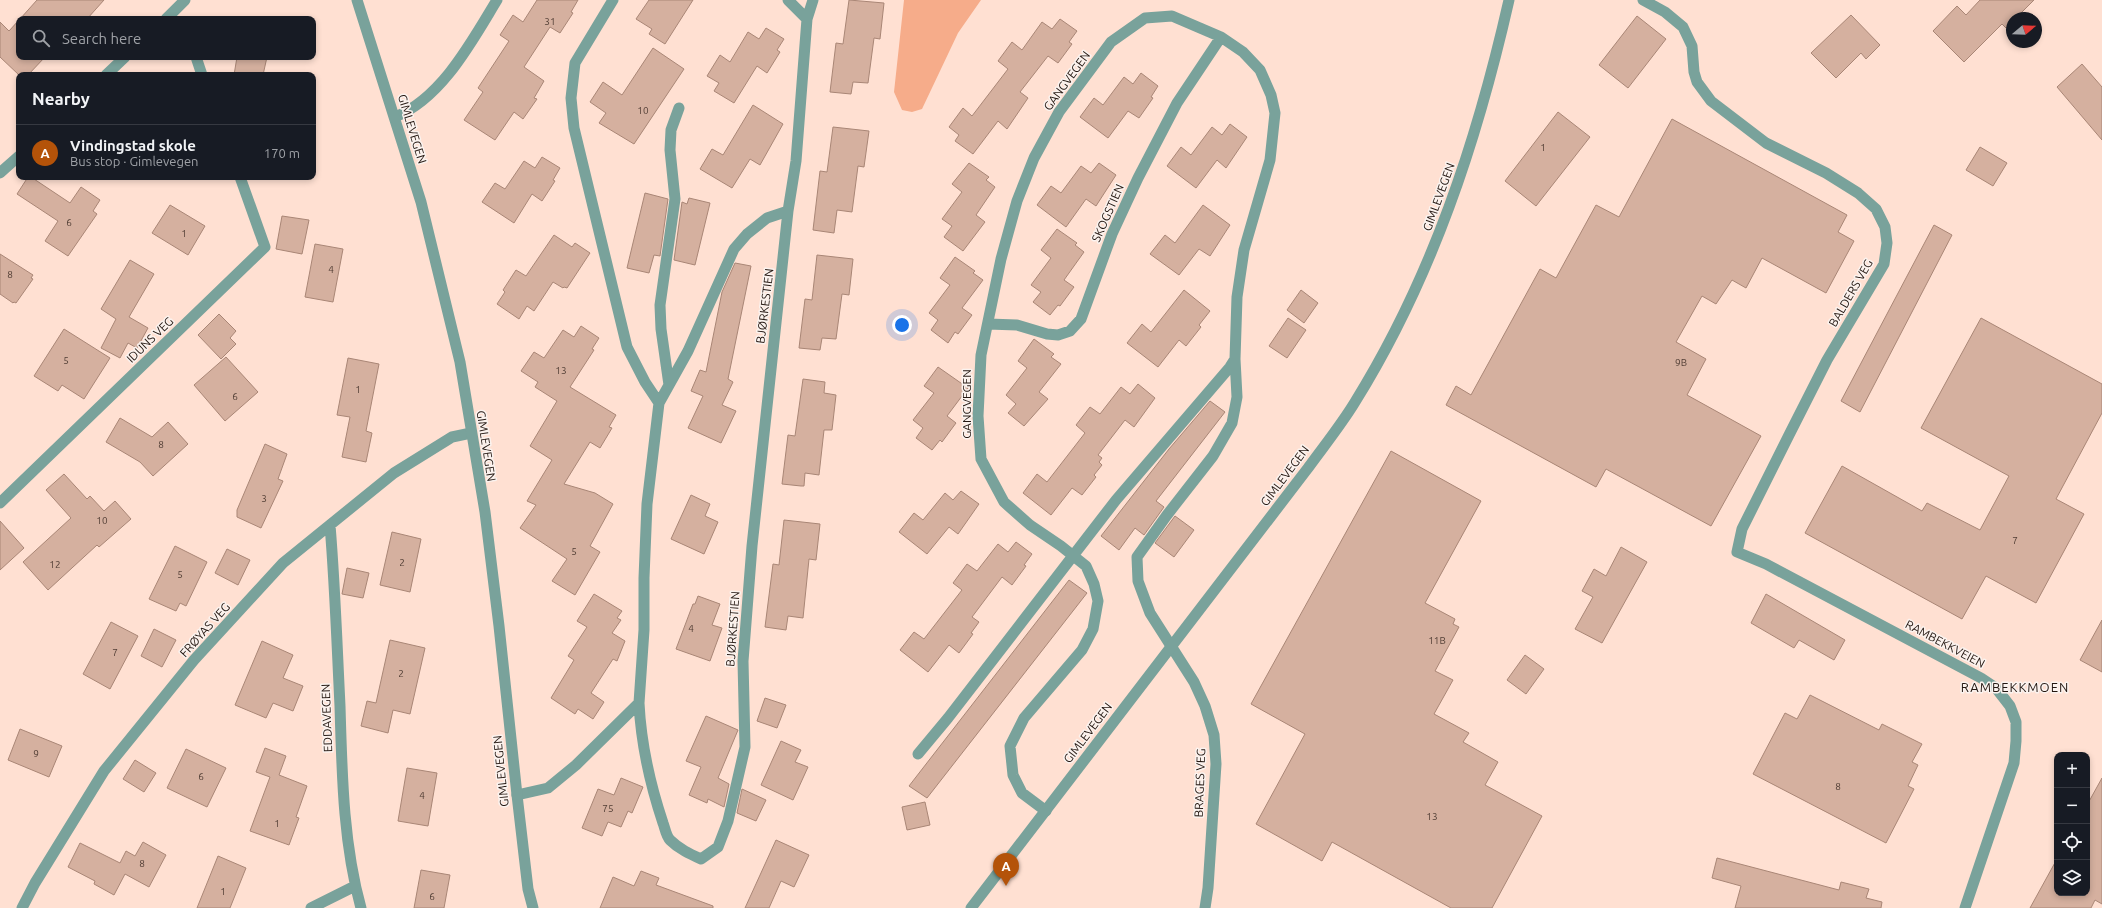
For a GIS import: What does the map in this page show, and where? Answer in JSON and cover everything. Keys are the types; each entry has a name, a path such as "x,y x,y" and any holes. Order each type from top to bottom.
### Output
{"street":[{"path":"180,14 185,0"},
{"name":"GIMLEVEGEN","path":"356,0 395,117 421,202 446,298 460,362 484,512 499,626 528,889 533,908"},
{"path":"395,117 410,111 432,92 458,62 497,0"},
{"path":"613,0 575,63 571,98 574,128 627,347 645,382 659,403"},
{"path":"788,0 807,19"},
{"name":"BJØRKESTIEN","path":"788,211 767,218 747,234 734,249 688,351 659,403 647,504 644,630 639,702 641,730 648,768 658,807 669,839 686,852 701,859 718,847 728,821 745,747 743,661 752,546 788,211 796,161 807,19 813,0"},
{"name":"GIMLEVEGEN","path":"971,908 1308,468 1355,402 1388,344 1425,268 1449,210 1477,128 1510,0"},
{"name":"BALDERS VEG","path":"1643,0 1665,12 1683,27 1692,46 1694,72 1697,82 1711,101 1766,143 1826,173 1858,193 1876,209 1885,226 1887,243 1884,264 1827,360 1742,529 1737,552"},
{"name":"GANGVEGEN","path":"1046,811 1022,793 1013,775 1010,746 1024,718 1082,650 1093,628 1098,601 1094,584 1086,566 1030,525 1004,502 981,459 978,416 981,355 1001,260 1013,216 1034,158 1059,112 1111,42 1145,18 1172,16 1221,37 1243,52 1260,70 1271,95 1275,113 1270,160 1244,250 1237,297 1235,359 1237,397 1232,423 1213,456 1166,515 1136,558 1138,581 1150,613 1171,645"},
{"name":"SKOGSTIEN","path":"988,324 1017,325 1047,334 1058,335 1070,331 1081,319 1112,234 1138,178 1177,103 1221,37"},
{"path":"109,72 122,60"},
{"path":"197,60 201,72"},
{"path":"669,385 661,329 660,305 663,279 670,244 675,199 670,150 671,130 679,108"},
{"path":"0,173 16,159"},
{"name":"IDUNS VEG","path":"0,503 265,247 241,180"},
{"path":"918,754 948,718 1116,500 1230,367 1235,359"},
{"name":"FRØYAS VEG","path":"22,908 35,882 104,771 194,660 277,569 394,474 452,437 471,433"},
{"name":"EDDAVEGEN","path":"330,525 336,598 343,792 355,886 361,908"},
{"name":"RAMBEKKVEIEN","path":"1737,552 1766,564 1981,678 1996,688 2010,706 2016,722 2014,763 1965,908"},
{"name":"BRAGES VEG","path":"1171,645 1194,682 1205,706 1214,735 1216,764 1208,888 1205,908"},
{"path":"517,795 548,788 576,765 639,702"},
{"path":"311,908 355,886"}],"shaded area":[{"path":"904,0 981,0 958,33 922,109 912,112 902,110 894,92"}],"building":[{"path":"37,0 104,0 90,16 23,16"},
{"path":"537,0 578,0 571,12 573,13 560,33 550,27 524,67 544,81 534,98 537,99 523,119 514,112 495,140 464,120 483,92 478,88 509,41 500,35 513,15 523,22"},
{"path":"649,0 693,0 665,44 649,34 652,29 636,19"},
{"path":"849,0 884,3 880,39 874,38 868,83 853,82 851,94 830,92 836,43 843,44"},
{"path":"1980,0 2034,0 2022,12 2006,12 2006,28 2002,24 1964,62 1933,31 1957,6 1966,15"},
{"path":"1851,15 1880,45 1866,59 1861,53 1836,78 1811,53"},
{"path":"1637,16 1666,39 1628,88 1599,65"},
{"path":"1060,19 1077,31 1069,42 1072,44 1058,63 1048,56 1020,92 1028,98 1007,129 998,121 973,154 955,141 959,135 949,127 963,108 972,116 1008,69 998,61 1012,42 1022,50 1042,22 1052,29"},
{"path":"0,22 9,31 16,23 16,60 42,60 31,72 16,72 0,57"},
{"path":"766,28 784,39 777,50 780,52 767,73 757,66 734,103 714,91 719,83 707,76 720,55 730,62 748,32 759,39"},
{"path":"653,48 684,69 634,144 599,123 606,113 590,102 603,82 622,95"},
{"path":"236,60 266,60 264,72 234,72"},
{"path":"2082,64 2102,87 2102,140 2057,87"},
{"path":"1141,73 1158,86 1151,97 1153,98 1139,118 1128,111 1108,138 1080,117 1094,98 1103,105 1124,77 1133,84"},
{"path":"753,105 783,124 760,165 750,159 732,188 700,169 712,149 723,155"},
{"path":"1558,112 1590,137 1536,206 1505,181"},
{"path":"1672,119 1847,215 1838,232 1854,241 1826,293 1762,258 1746,288 1732,280 1716,304 1702,296 1676,342 1706,359 1687,395 1761,436 1711,526 1606,469 1596,487 1446,405 1456,386 1471,395 1540,269 1556,278 1596,205 1619,217"},
{"path":"1230,124 1247,137 1226,168 1217,160 1196,188 1167,166 1181,147 1191,155 1212,127 1222,135"},
{"path":"833,127 869,131 864,167 858,166 852,212 837,210 834,233 813,230 820,171 827,172"},
{"path":"1980,147 2007,163 1993,186 1966,170"},
{"path":"542,157 560,168 553,180 555,181 542,201 532,194 514,223 482,202 495,183 505,189 524,161 535,168"},
{"path":"969,163 989,177 986,180 995,187 976,215 985,222 963,251 944,237 952,226 942,219 962,192 952,184"},
{"path":"1099,163 1116,175 1096,206 1086,199 1066,227 1037,205 1051,186 1061,193 1081,166 1091,173"},
{"path":"26,180 36,180 70,203 81,187 100,200 93,211 97,214 68,256 45,241 58,221 17,194"},
{"path":"645,193 668,199 660,256 654,255 649,273 627,268"},
{"path":"689,198 710,203 695,265 674,260 682,202 687,204"},
{"path":"170,205 205,226 188,255 152,233"},
{"path":"1203,205 1230,225 1210,256 1199,249 1179,275 1150,254 1165,235 1175,243"},
{"path":"282,216 309,220 302,254 276,249"},
{"path":"1934,225 1952,235 1860,412 1841,401"},
{"path":"1057,229 1077,243 1075,245 1084,252 1064,280 1074,287 1060,306 1058,305 1050,315 1033,302 1041,292 1031,285 1051,258 1041,250"},
{"path":"554,235 572,247 575,243 590,253 567,288 563,288 553,282 534,311 527,306 519,319 497,304 505,292 503,290 516,270 526,276"},
{"path":"315,244 343,249 333,302 305,297"},
{"path":"0,254 33,275 31,278 33,279 16,303 13,303 0,294"},
{"path":"817,255 853,259 849,295 842,294 836,339 822,338 820,350 799,348 805,299 812,300"},
{"path":"955,257 975,271 973,273 983,280 962,308 972,315 958,334 955,332 948,343 931,330 938,320 929,313 950,285 940,278"},
{"path":"130,260 154,274 129,317 148,328 137,348 128,343 120,358 101,348 116,319 101,309"},
{"path":"735,263 751,266 728,379 733,382 722,405 736,411 721,443 688,428 703,396 691,391 700,370 706,372 722,292"},
{"path":"1184,290 1210,311 1199,325 1201,327 1186,346 1179,340 1158,367 1127,343 1142,324 1151,332"},
{"path":"1301,290 1318,303 1304,323 1287,310"},
{"path":"219,314 236,331 230,338 236,344 221,359 198,335"},
{"path":"1288,318 1306,330 1287,358 1269,346"},
{"path":"1981,318 2102,384 2102,413 2056,499 2084,514 2036,603 1986,576 1962,619 1805,533 1842,466 1922,511 1927,503 1980,530 2009,476 1921,428"},
{"path":"581,326 599,338 592,349 594,350 570,387 616,415 609,427 612,428 600,448 590,442 564,484 595,493 613,504 590,546 600,552 575,595 552,581 567,559 520,528 536,505 527,501 552,460 530,446 557,401 535,387 538,382 521,371 534,352 544,358 563,330 574,337"},
{"path":"64,329 110,358 84,399 62,385 58,391 34,376"},
{"path":"1034,339 1054,354 1051,357 1061,364 1039,392 1048,399 1024,426 1008,413 1016,404 1006,395 1027,368 1018,361"},
{"path":"226,357 258,392 225,421 194,385"},
{"path":"348,358 379,364 366,431 372,433 366,462 342,457 350,417 337,415"},
{"path":"938,367 968,388 947,416 956,423 942,442 940,440 932,450 916,438 923,428 913,420 934,393 924,386"},
{"path":"803,379 825,382 824,393 836,395 832,430 824,430 819,475 805,473 804,486 782,484 788,435 795,436"},
{"path":"1138,384 1155,398 1134,427 1125,420 1098,455 1102,458 1099,462 1102,465 1094,475 1096,477 1082,495 1072,488 1051,515 1023,493 1037,474 1047,482 1085,433 1076,425 1090,407 1100,414 1121,387 1130,394"},
{"path":"1210,401 1225,412 1156,501 1164,507 1144,535 1135,528 1119,550 1101,536 1169,449"},
{"path":"120,418 152,437 168,422 188,444 153,476 140,462 106,442"},
{"path":"265,444 287,454 278,479 283,481 261,528 237,517 237,510"},
{"path":"1391,451 1481,501 1425,603 1455,619 1453,624 1459,627 1435,671 1453,680 1434,714 1469,733 1463,742 1498,762 1485,785 1542,816 1492,908 1451,908 1332,842 1322,861 1256,824 1305,734 1251,704"},
{"path":"64,474 87,499 90,496 104,511 115,501 131,519 99,547 97,545 48,590 23,562 71,518 46,490"},
{"path":"961,491 979,504 958,534 949,527 927,554 899,532 914,513 923,520 945,493 953,500"},
{"path":"691,495 710,504 705,516 718,522 704,554 671,539"},
{"path":"1175,516 1194,530 1174,557 1155,543"},
{"path":"784,520 820,524 816,560 809,559 803,618 788,616 786,630 765,627 773,564 779,565"},
{"path":"0,521 24,548 0,570"},
{"path":"392,532 421,539 410,592 380,585"},
{"path":"1016,542 1032,554 1024,565 1026,566 1012,585 1002,577 972,617 979,622 971,633 973,634 959,653 949,645 928,672 900,650 914,632 924,639 962,590 953,583 967,564 977,571 998,544 1008,552"},
{"path":"175,546 207,562 186,606 180,603 176,611 149,599"},
{"path":"1621,547 1647,562 1602,643 1575,629 1593,597 1582,591 1594,569 1606,576"},
{"path":"227,549 250,560 238,585 215,573"},
{"path":"347,568 369,573 363,598 342,594"},
{"path":"1069,580 1087,593 927,798 909,786"},
{"path":"594,594 622,611 617,618 621,620 612,633 625,641 617,661 613,659 591,693 604,702 593,719 578,709 575,714 551,698 574,660 568,656 587,627 577,621"},
{"path":"1766,594 1845,640 1834,660 1799,640 1794,648 1751,623"},
{"path":"698,596 720,604 712,625 722,628 710,661 676,649 693,604 695,604"},
{"path":"2102,620 2102,672 2080,660"},
{"path":"111,622 138,636 110,689 83,674"},
{"path":"154,629 176,640 162,667 141,656"},
{"path":"390,640 425,648 410,714 393,710 388,733 361,726 367,701 376,703"},
{"path":"262,641 293,655 283,678 303,686 293,711 273,703 266,718 235,705"},
{"path":"1525,655 1544,669 1526,694 1507,680"},
{"path":"1810,695 1879,730 1882,724 1922,744 1912,762 1918,765 1908,786 1914,789 1886,843 1753,774 1785,713 1797,719"},
{"path":"765,698 786,705 777,728 757,721"},
{"path":"706,716 738,730 718,778 729,784 724,807 708,799 707,803 689,795 701,767 686,761"},
{"path":"20,729 62,746 49,777 8,760"},
{"path":"781,741 801,750 795,762 808,767 793,800 761,785"},
{"path":"265,748 286,756 279,775 307,786 296,817 299,818 289,845 250,831 270,777 256,772"},
{"path":"186,749 226,768 207,807 167,788"},
{"path":"135,760 156,773 144,792 123,779"},
{"path":"407,768 437,773 428,826 398,821"},
{"path":"621,778 643,787 632,813 628,811 621,827 608,822 602,836 582,828 598,789 614,795"},
{"path":"2102,778 2102,904 2095,900 2091,908 2030,908 2054,864 2054,896 2090,896 2090,800"},
{"path":"742,789 766,800 756,821 737,813"},
{"path":"925,802 930,825 907,830 902,807"},
{"path":"776,840 809,855 794,887 781,881 769,908 745,908"},
{"path":"143,842 166,855 149,887 125,874 114,895 94,884 95,881 68,867 80,843 120,863 126,851 135,856"},
{"path":"218,856 246,868 230,908 197,908"},
{"path":"1717,858 1839,890 1841,882 1869,889 1866,898 1882,902 1881,908 1735,908 1741,886 1712,878"},
{"path":"421,870 450,875 444,908 414,908"},
{"path":"641,871 659,878 656,885 713,906 713,908 600,908 613,877 634,886"}],"place":[{"name":"Vindingstad skole","path":"1006,886"}],"district":[{"name":"RAMBEKKMOEN","path":"2015,687"}]}
